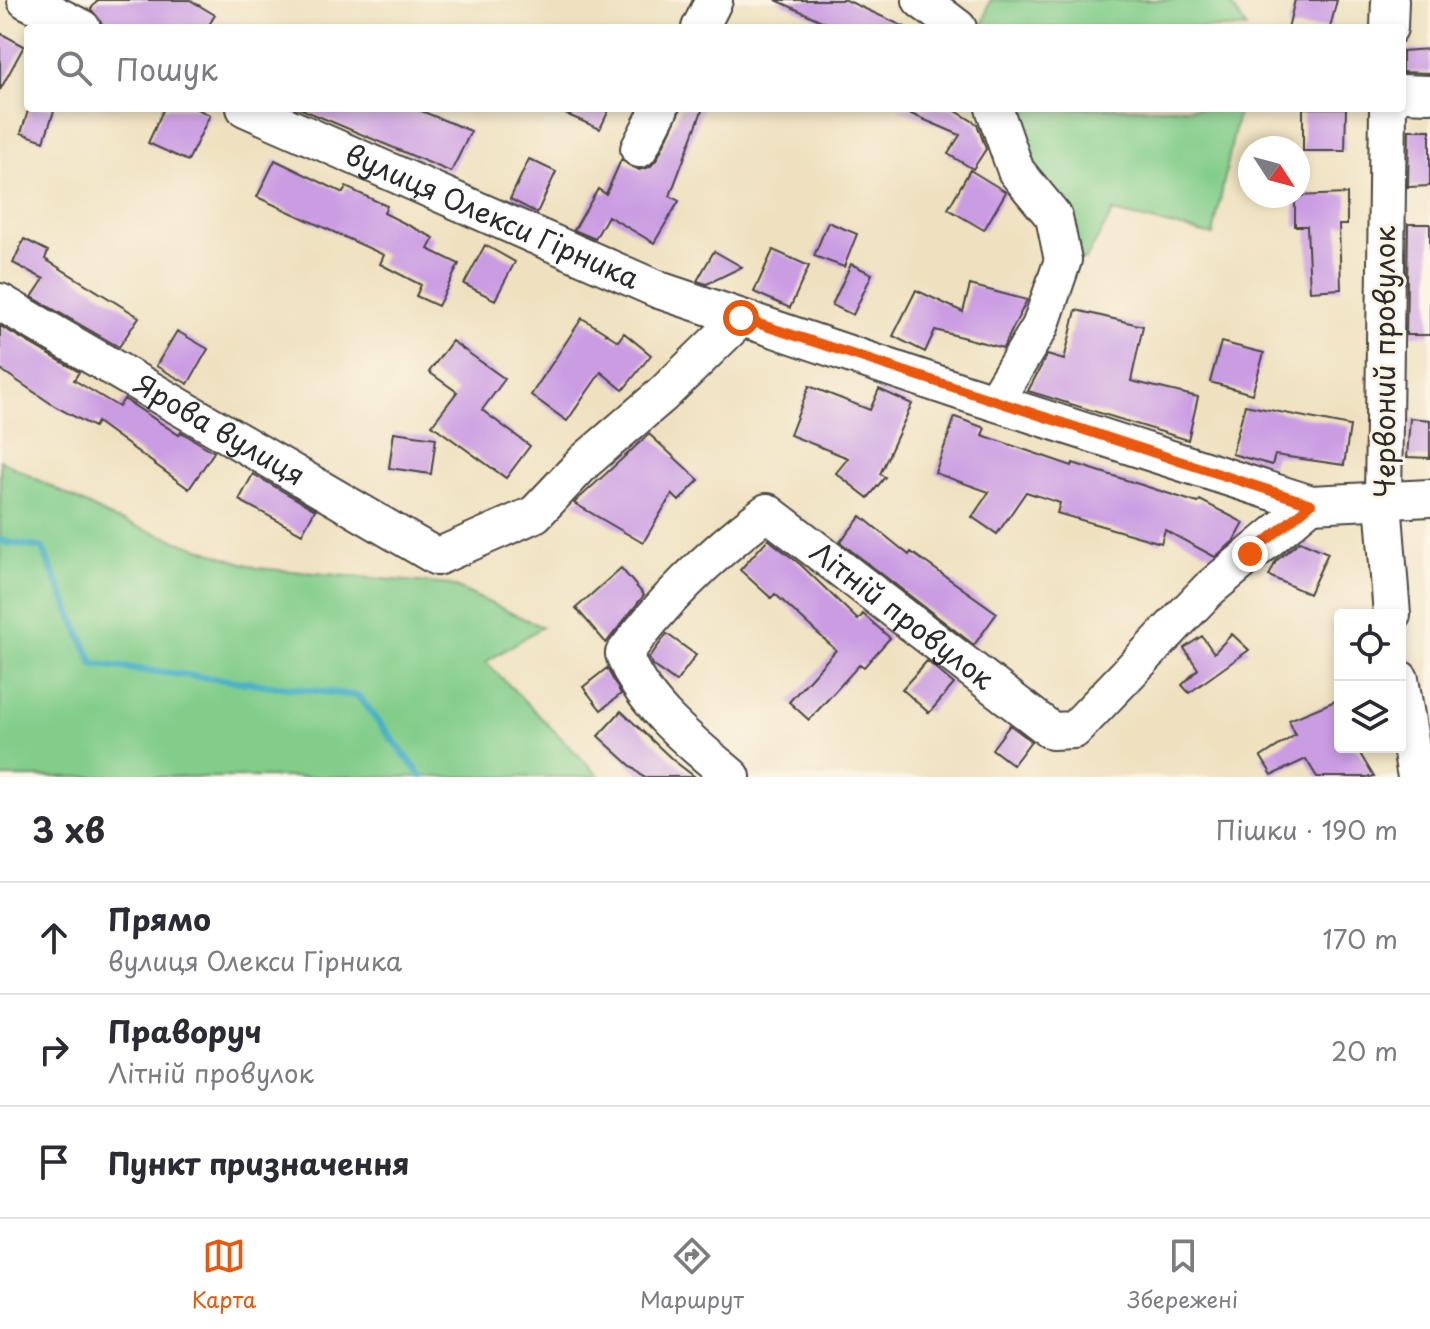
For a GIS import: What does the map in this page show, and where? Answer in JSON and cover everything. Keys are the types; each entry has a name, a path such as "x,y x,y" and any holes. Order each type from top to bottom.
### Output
{"street":[{"path":"26,0 74,24"},
{"path":"702,24 714,0"},
{"path":"921,0 953,24"},
{"path":"1389,24 1390,0"},
{"path":"1406,93 1430,94"},
{"name":"вулиця Олекси Гірника","path":"254,112 659,290 994,402 1311,504 1430,498"},
{"path":"639,149 658,112"},
{"path":"994,402 1040,327 1063,260 1054,217 1016,171 995,112"},
{"name":"Червоний провулок","path":"1388,112 1383,501 1392,609"},
{"name":"Ярова вулиця","path":"0,302 437,557 535,514 585,461 662,395 741,318"},
{"name":"Літній провулок","path":"732,777 691,742 651,698 630,670 624,654 660,605 728,541 767,512 1052,731 1074,730 1209,589 1311,504"},
{"path":"1400,681 1416,777"}],"green space":[{"path":"990,0 1227,0 1244,24 983,24"},
{"path":"1006,112 1238,112 1213,235 1113,212 1085,260 1069,255"},
{"path":"0,460 112,518 257,568 451,585 542,627 486,662 600,777 0,777"}],"building":[{"path":"98,0 190,0 215,15 209,24 102,24 91,9"},
{"path":"776,0 846,0 898,24 828,24"},
{"path":"1295,0 1337,0 1331,24 1289,24"},
{"path":"0,33 24,46 0,90"},
{"path":"1430,49 1430,73 1406,72 1406,51"},
{"path":"28,112 54,112 44,141 21,133"},
{"path":"162,112 204,112 210,115 188,161 148,143"},
{"path":"308,112 424,112 471,131 451,172"},
{"path":"561,112 608,112 600,129"},
{"path":"679,112 702,112 670,196 679,201 654,243 608,216 595,239 574,230 598,189 606,194 621,160 639,170 650,167 657,159"},
{"path":"906,112 958,112 977,124 986,149 973,169 948,154 960,135"},
{"path":"1303,112 1346,112 1345,151 1310,151 1310,136 1303,136"},
{"path":"1409,130 1430,130 1430,186 1408,187"},
{"path":"529,159 556,172 537,213 510,199"},
{"path":"275,160 343,193 346,187 387,206 384,213 434,238 428,249 459,264 438,306 416,296 421,285 380,264 384,255 257,197"},
{"path":"970,170 1006,192 984,230 948,209"},
{"path":"1347,194 1347,225 1339,225 1341,289 1310,291 1307,226 1295,226 1295,208 1310,208 1310,195"},
{"path":"828,222 857,234 844,267 814,256"},
{"path":"1408,224 1430,224 1430,335 1406,335"},
{"path":"24,239 48,251 45,259 139,317 119,347 32,297 44,279 13,263"},
{"path":"485,245 515,262 495,300 464,284"},
{"path":"773,250 809,266 790,308 754,292"},
{"path":"714,251 742,267 707,284 697,281"},
{"path":"851,264 872,274 853,315 832,305"},
{"path":"970,285 1027,300 1003,348 935,330 925,352 893,336 916,290 963,312"},
{"path":"1076,310 1143,326 1131,381 1198,397 1188,440 1028,391 1047,355 1064,360"},
{"path":"582,318 618,341 624,333 651,355 623,390 601,372 567,421 531,395"},
{"path":"0,326 79,372 74,380 119,407 124,399 179,435 181,432 214,452 189,489 97,422 94,427 56,407 0,369"},
{"path":"177,331 208,349 188,384 156,366"},
{"path":"452,341 505,379 482,410 530,446 506,478 432,425 457,392 429,372"},
{"path":"1221,342 1264,353 1252,394 1210,382"},
{"path":"809,386 870,410 879,389 912,404 880,474 885,477 868,498 836,473 848,458 790,435"},
{"path":"1245,405 1350,426 1344,465 1275,455 1272,465 1232,454"},
{"path":"955,417 985,428 982,435 1072,466 1073,463 1198,503 1200,500 1244,523 1235,540 1215,557 1165,530 1161,543 1057,513 1060,503 1026,492 997,534 972,517 989,492 935,473"},
{"path":"1410,418 1430,420 1430,458 1407,457"},
{"path":"394,432 436,438 431,474 389,468"},
{"path":"649,434 699,480 679,501 672,494 643,543 574,503"},
{"path":"253,474 315,510 302,534 239,500"},
{"path":"861,516 909,555 911,552 997,613 974,645 840,542"},
{"path":"768,539 801,565 858,620 863,614 890,638 864,667 860,664 809,720 789,702 836,650 775,594 771,598 740,570"},
{"path":"1300,541 1328,553 1309,594 1269,576 1276,561"},
{"path":"621,568 644,595 606,643 576,608"},
{"path":"667,634 696,655 676,682 652,665 649,658"},
{"path":"1232,634 1249,650 1189,693 1182,685 1198,669 1184,648 1202,636 1214,653"},
{"path":"927,661 954,684 929,713 902,689"},
{"path":"607,668 621,694 601,710 583,687"},
{"path":"1334,701 1334,753 1360,753 1374,777 1317,777 1306,759 1272,775 1261,757 1295,735 1289,720"},
{"path":"621,711 695,777 643,777 598,736"},
{"path":"1010,725 1031,741 1013,765 992,749"}],"waterway":[{"path":"0,541 42,548 93,664 358,696 422,777"}],"route":[{"path":"741,318 1311,504 1250,554"}]}
